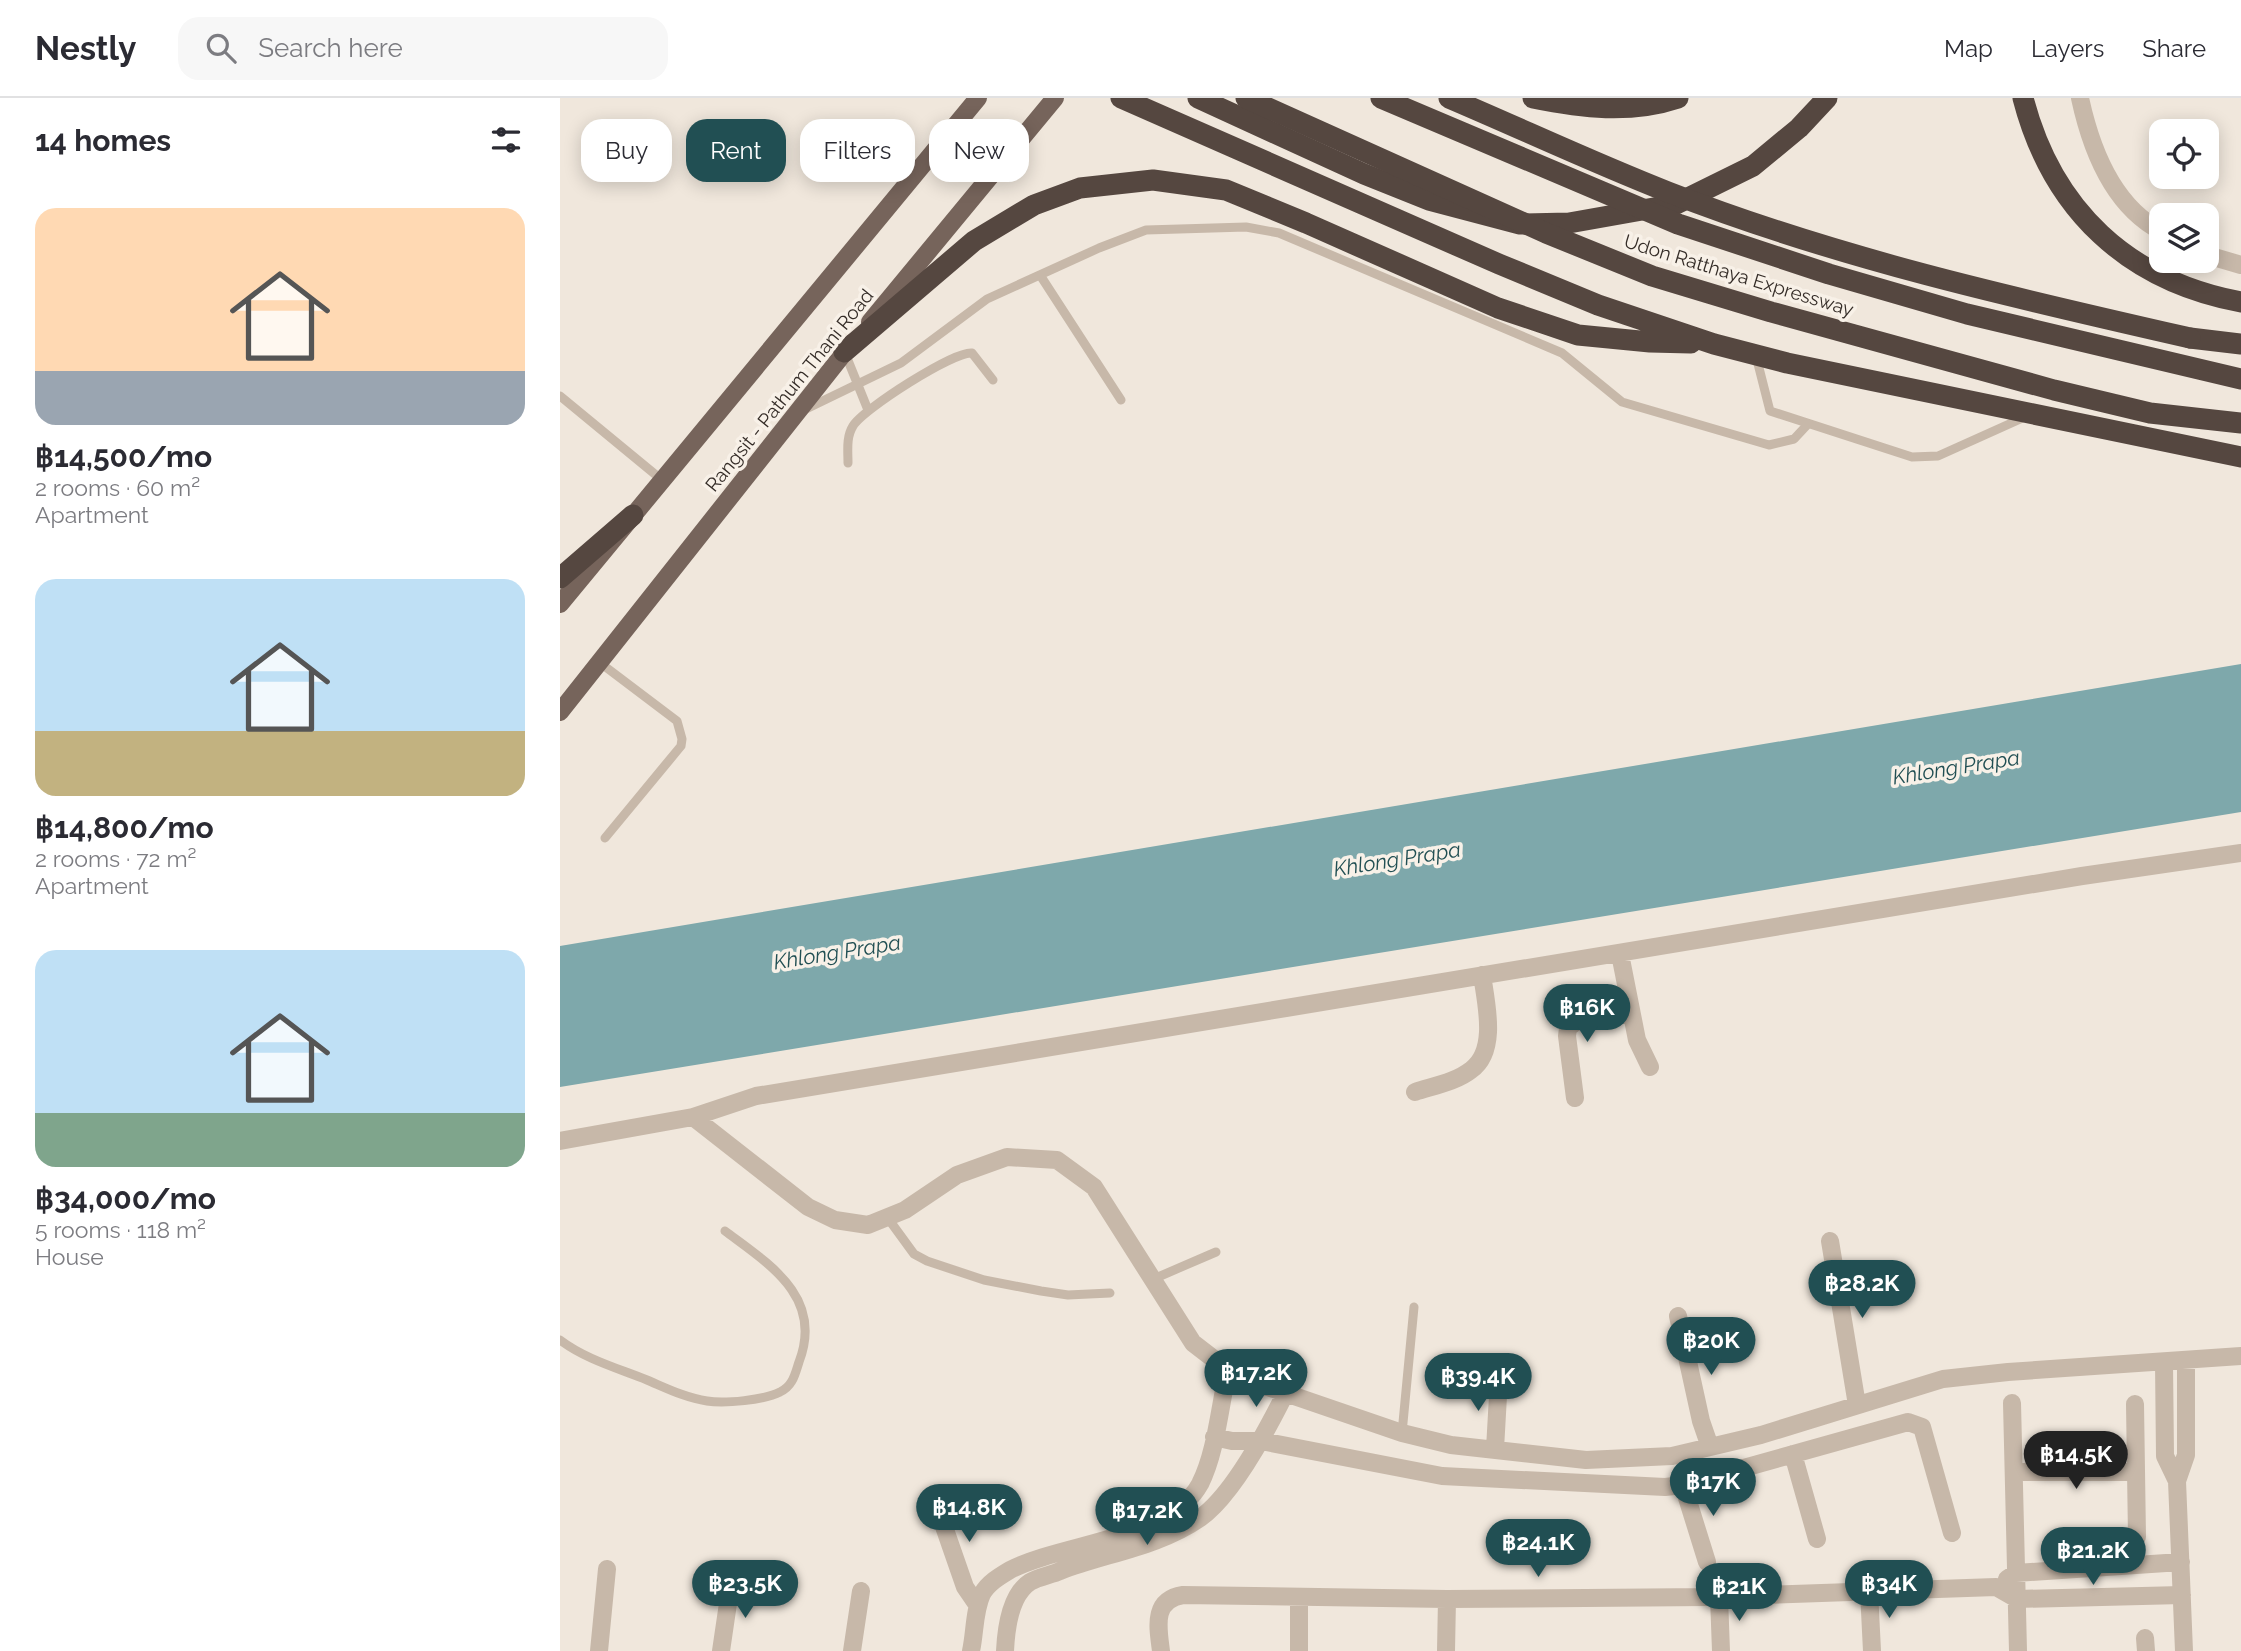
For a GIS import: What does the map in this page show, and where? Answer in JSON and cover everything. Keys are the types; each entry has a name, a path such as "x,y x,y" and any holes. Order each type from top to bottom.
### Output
{"highway":[{"path":"1121,98 1499,264 1598,305 1714,344 2241,457"},
{"path":"1198,98 1364,174 1429,200 1520,224 1569,223 1676,204 1753,166 1799,128 1827,98"},
{"name":"Udon Ratthaya Expressway","path":"1246,98 1546,233 1652,276 1771,312 2054,390 2150,412 2241,423"},
{"name":"Udon Ratthaya Expressway","path":"1381,98 1678,224 1829,274 1967,314 2241,380"},
{"path":"1449,98 1669,192 1835,249 1970,288 2190,338 2241,344"},
{"path":"1533,98 1569,106 1611,109 1657,105 1678,98"},
{"path":"2023,98 2027,114 2049,164 2078,211 2116,250 2162,278 2213,297 2241,302"},
{"path":"844,352 974,242 1034,205 1080,188 1153,180 1226,190 1498,308 1578,335 1650,342 1714,344"},
{"path":"560,578 633,515"}],"main road":[{"name":"Rangsit - Pathum Thani Road","path":"560,604 978,98"},
{"name":"Rangsit - Pathum Thani Road","path":"560,712 844,352 1055,98"}],"street":[{"path":"2080,98 2102,170 2125,201 2149,221"},
{"path":"2219,259 2241,265"},
{"path":"560,1141 693,1117 756,1096 2082,876 2241,853"},
{"path":"1620,954 1637,1040 1650,1067"},
{"path":"1415,1092 1470,1072 1483,1057 1487,1012 1482,975"},
{"path":"1575,1098 1568,1028 1577,1021 1631,1013"},
{"path":"693,1117 808,1207 835,1220 868,1225 905,1210 957,1174 1007,1157 1057,1160 1094,1187 1193,1343 1228,1370 1285,1394 1402,1433 1451,1445 1586,1460 1672,1456 1761,1435 1943,1379 2241,1356"},
{"path":"1829,1241 1857,1405"},
{"path":"1678,1316 1701,1421 1710,1447"},
{"path":"2184,1651 2177,1481 2186,1455 2186,1362"},
{"path":"2164,1363 2165,1456 2177,1481"},
{"path":"971,1651 978,1606 983,1592 998,1577 1030,1560 1148,1527 1185,1504 1200,1483 1214,1437 1228,1370"},
{"path":"1495,1450 1499,1378"},
{"path":"1005,1651 1006,1627 1013,1605 1028,1583 1093,1558 1163,1539 1203,1517 1228,1488 1261,1441 1285,1394"},
{"path":"2012,1403 2018,1651"},
{"path":"2135,1404 2137,1536"},
{"path":"1214,1437 1232,1441 1261,1441 1442,1476 1639,1486 1684,1485 1897,1424 1916,1424 1922,1427 1926,1436 1952,1533"},
{"path":"1793,1454 1817,1539"},
{"path":"2015,1472 2136,1472"},
{"path":"1684,1485 1707,1562"},
{"path":"933,1495 965,1587 978,1606"},
{"path":"1161,1651 1159,1612 1172,1597 1719,1597 1996,1587 2017,1573 2181,1562"},
{"path":"599,1651 607,1569"},
{"path":"721,1651 731,1583"},
{"path":"1996,1587 2017,1600 2182,1595"},
{"path":"852,1651 861,1591"},
{"path":"1869,1591 1872,1651"},
{"path":"1299,1597 1299,1651"},
{"path":"1719,1597 1721,1651"},
{"path":"1446,1651 1447,1599"}],"lane":[{"path":"796,413 901,363 987,299 1098,247 1146,230 1246,227 1279,233 1562,353 1622,402 1769,445 1794,439 1808,424"},
{"path":"1040,275 1121,400"},
{"path":"844,352 868,410"},
{"path":"848,463 848,440 853,426 868,410 961,354 972,353 993,380"},
{"path":"1756,355 1770,411 1912,457 1938,456 2032,414"},
{"path":"560,396 662,480"},
{"path":"599,662 677,721 682,739 681,746 605,838"},
{"path":"887,1217 914,1254 927,1261 984,1280 1041,1292 1068,1295 1110,1293"},
{"path":"560,1340 586,1356 683,1395 708,1402 759,1399 779,1393 791,1384 802,1355 806,1331 802,1310 779,1272 725,1231"},
{"path":"1151,1280 1216,1252"},
{"path":"1402,1433 1414,1307"}],"water":[{"name":"Khlong Prapa","path":"2241,664 2241,812 560,1087 560,946"}]}
